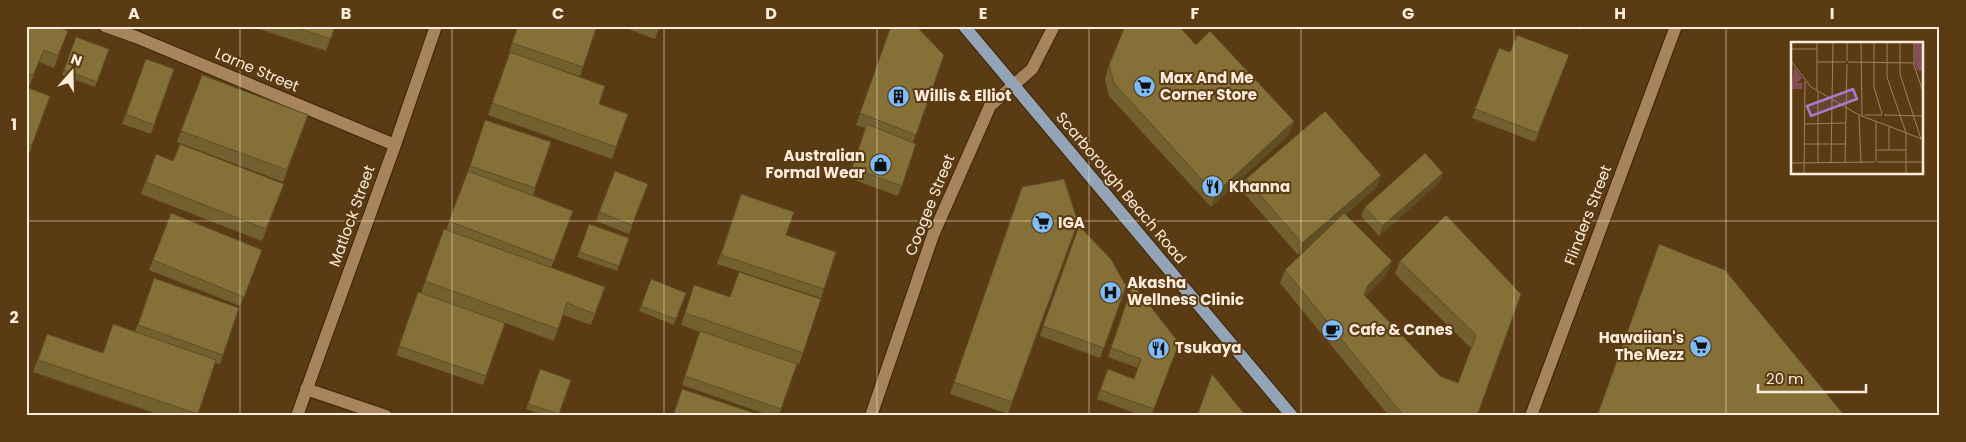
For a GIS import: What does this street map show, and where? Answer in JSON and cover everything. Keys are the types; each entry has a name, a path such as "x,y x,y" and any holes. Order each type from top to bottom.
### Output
{"main road":[{"name":"Scarborough Beach Road","path":"964,26 1292,416"}],"street":[{"name":"Larne Street","path":"105,26 136,37 395,145"},
{"name":"Matlock Street","path":"296,416 395,145 436,26"},
{"name":"Coogee Street","path":"871,416 933,235 990,106 1032,69 1054,26"},
{"name":"Flinders Street","path":"1530,416 1676,26"},
{"path":"306,389 386,416"}],"building":[{"path":"26,26 55,26 68,31 58,56 44,50 33,75 26,73"},
{"path":"292,26 335,26 331,39"},
{"path":"518,26 597,26 583,67 512,43"},
{"name":"Willis & Elliot","path":"891,26 916,26 944,55 916,135 860,113"},
{"path":"1125,26 1179,26 1196,45 1210,31 1294,121 1215,194 1114,83 1109,65"},
{"path":"1517,35 1569,55 1538,133 1475,109 1499,48 1510,52"},
{"path":"76,37 109,49 97,82 64,70"},
{"path":"510,52 605,86 599,104 628,114 616,147 492,103"},
{"path":"146,59 174,69 154,125 126,114"},
{"path":"202,75 308,115 287,170 181,131"},
{"path":"26,87 50,96 32,145 26,142"},
{"path":"1325,111 1381,175 1302,243 1246,179"},
{"path":"485,120 551,142 535,188 470,166"},
{"name":"Australian Formal Wear","path":"867,124 916,144 902,186 852,168"},
{"path":"180,144 284,184 266,229 146,182 156,154 173,161"},
{"path":"1425,153 1443,173 1382,226 1365,207"},
{"path":"468,171 573,211 554,261 449,221"},
{"path":"615,171 648,184 632,225 599,212"},
{"path":"1064,179 1078,222 1012,402 954,382 1022,187"},
{"path":"741,194 794,212 786,235 836,252 824,289 721,255"},
{"path":"171,213 262,250 244,297 153,260"},
{"path":"1344,213 1392,261 1368,285 1364,295 1440,376 1458,383 1476,335 1400,261 1446,215 1521,294 1477,416 1404,416 1285,270"},
{"path":"589,224 629,238 619,266 579,252"},
{"path":"1079,226 1111,259 1126,286 1104,348 1043,326"},
{"path":"444,229 605,287 595,314 567,303 558,329 425,281"},
{"name":"Hawaiian's The Mezz","path":"1659,244 1725,270 1845,416 1597,416"},
{"path":"739,272 821,299 803,353 685,313 694,285 730,297"},
{"path":"154,278 239,308 223,355 138,325"},
{"path":"651,279 686,293 676,319 641,306"},
{"path":"1133,284 1179,343 1154,409 1100,390 1108,369 1134,379 1141,359 1111,348"},
{"path":"418,292 505,323 486,376 399,346"},
{"path":"113,324 216,360 198,414 38,360 47,334 103,353"},
{"path":"700,331 797,364 781,409 685,376"},
{"path":"540,369 571,380 559,414 528,404"},
{"path":"1212,374 1246,416 1197,416"},
{"path":"682,389 763,416 673,416"}],"place":[{"name":"Max And Me Corner Store","path":"1144,87"},
{"name":"Willis & Elliot","path":"898,96"},
{"name":"Australian Formal Wear","path":"881,165"},
{"name":"Khanna","path":"1213,187"},
{"name":"IGA","path":"1042,223"},
{"name":"Akasha Wellness Clinic","path":"1111,292"},
{"name":"Cafe & Canes","path":"1333,330"},
{"name":"Hawaiian's The Mezz","path":"1700,347"},
{"name":"Tsukaya","path":"1159,348"}]}
